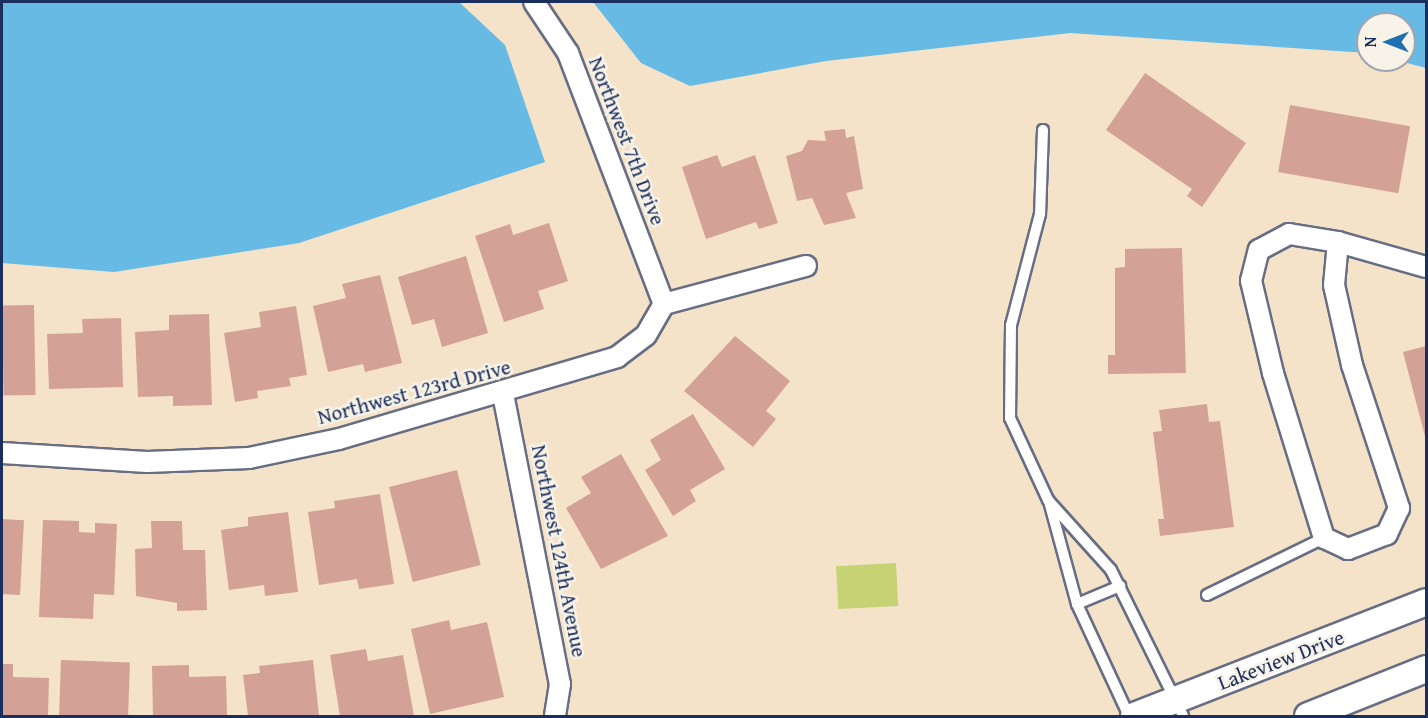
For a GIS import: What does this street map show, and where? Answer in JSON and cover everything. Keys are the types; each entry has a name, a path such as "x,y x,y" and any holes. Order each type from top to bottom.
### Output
{"street":[{"name":"Northwest 7th Drive","path":"534,2 568,53 664,304"},
{"path":"1338,242 1334,285 1342,319 1399,508 1387,534 1369,544 1348,549 1324,538 1251,281 1259,250 1289,234 1338,242 1426,267"},
{"path":"664,304 806,266"},
{"name":"Northwest 123rd Drive","path":"2,453 147,462 249,458 503,394 617,357 646,335 664,304"},
{"name":"Northwest 124th Avenue","path":"503,394 560,684 555,717"},
{"name":"Lakeview Drive","path":"1134,717 1180,708 1426,603"},
{"path":"1308,717 1426,669"}],"lane":[{"path":"1043,130 1040,214 1011,325 1007,380 1010,418 1048,500 1077,604 1129,717"},
{"path":"1048,500 1120,586 1180,708"},
{"path":"1207,595 1324,538"},
{"path":"1077,604 1120,586"}],"green space":[{"path":"896,563 898,606 838,609 836,566"}],"water":[{"path":"2,2 459,2 505,45 545,162 299,243 114,272 2,263"},
{"path":"593,2 1426,2 1426,68 1416,65 1416,12 1356,12 1356,52 1070,33 826,61 690,86 641,63"}],"building":[{"path":"1145,73 1246,143 1202,207 1187,196 1192,189 1106,130"},
{"path":"1290,105 1410,126 1398,193 1278,172"},
{"path":"845,129 846,138 854,136 863,189 846,193 856,218 824,225 812,198 797,201 786,156 802,151 808,140 826,141 824,131"},
{"path":"717,155 722,167 755,155 778,223 759,229 756,222 706,239 682,167"},
{"path":"549,223 568,281 538,291 544,309 504,322 475,236 510,224 513,235"},
{"path":"1182,248 1186,373 1108,374 1108,355 1115,355 1115,268 1125,267 1125,249"},
{"path":"466,256 488,333 442,347 434,319 412,325 398,277"},
{"path":"380,275 402,363 365,372 363,364 328,372 313,306 346,298 342,284"},
{"path":"34,305 36,395 4,396 2,306"},
{"path":"296,306 307,375 289,378 291,386 257,391 258,398 235,402 224,333 261,327 259,312"},
{"path":"209,314 212,405 173,406 173,396 138,397 135,332 169,330 169,315"},
{"path":"121,318 123,387 49,389 47,334 83,333 82,319"},
{"path":"735,336 790,381 766,411 776,419 753,447 684,391"},
{"path":"1426,346 1426,440 1403,352"},
{"path":"1207,404 1209,422 1220,421 1234,527 1160,536 1158,519 1164,519 1153,432 1162,431 1159,410"},
{"path":"693,414 725,469 690,490 696,501 673,516 645,470 661,460 650,440"},
{"path":"621,454 668,536 601,569 566,508 591,493 581,477"},
{"path":"457,470 481,565 413,582 389,487"},
{"path":"380,494 394,584 359,589 357,579 319,585 308,512 335,508 334,501"},
{"path":"288,512 298,592 265,596 264,585 229,590 221,530 248,526 248,517"},
{"path":"2,519 24,520 20,595 2,594"},
{"path":"43,520 79,521 79,532 95,533 95,523 117,524 114,595 94,594 93,619 39,617"},
{"path":"151,521 182,521 183,550 205,550 207,610 177,611 177,603 136,596 135,549 152,548"},
{"path":"449,620 451,630 487,622 504,697 430,714 411,629"},
{"path":"366,649 368,661 403,655 414,716 340,716 330,655"},
{"path":"61,660 130,662 128,716 59,716"},
{"path":"313,660 319,716 248,716 243,675 260,673 259,666"},
{"path":"2,664 13,664 13,677 49,678 48,716 2,716"},
{"path":"189,665 189,677 226,676 227,716 153,716 152,666"}]}
